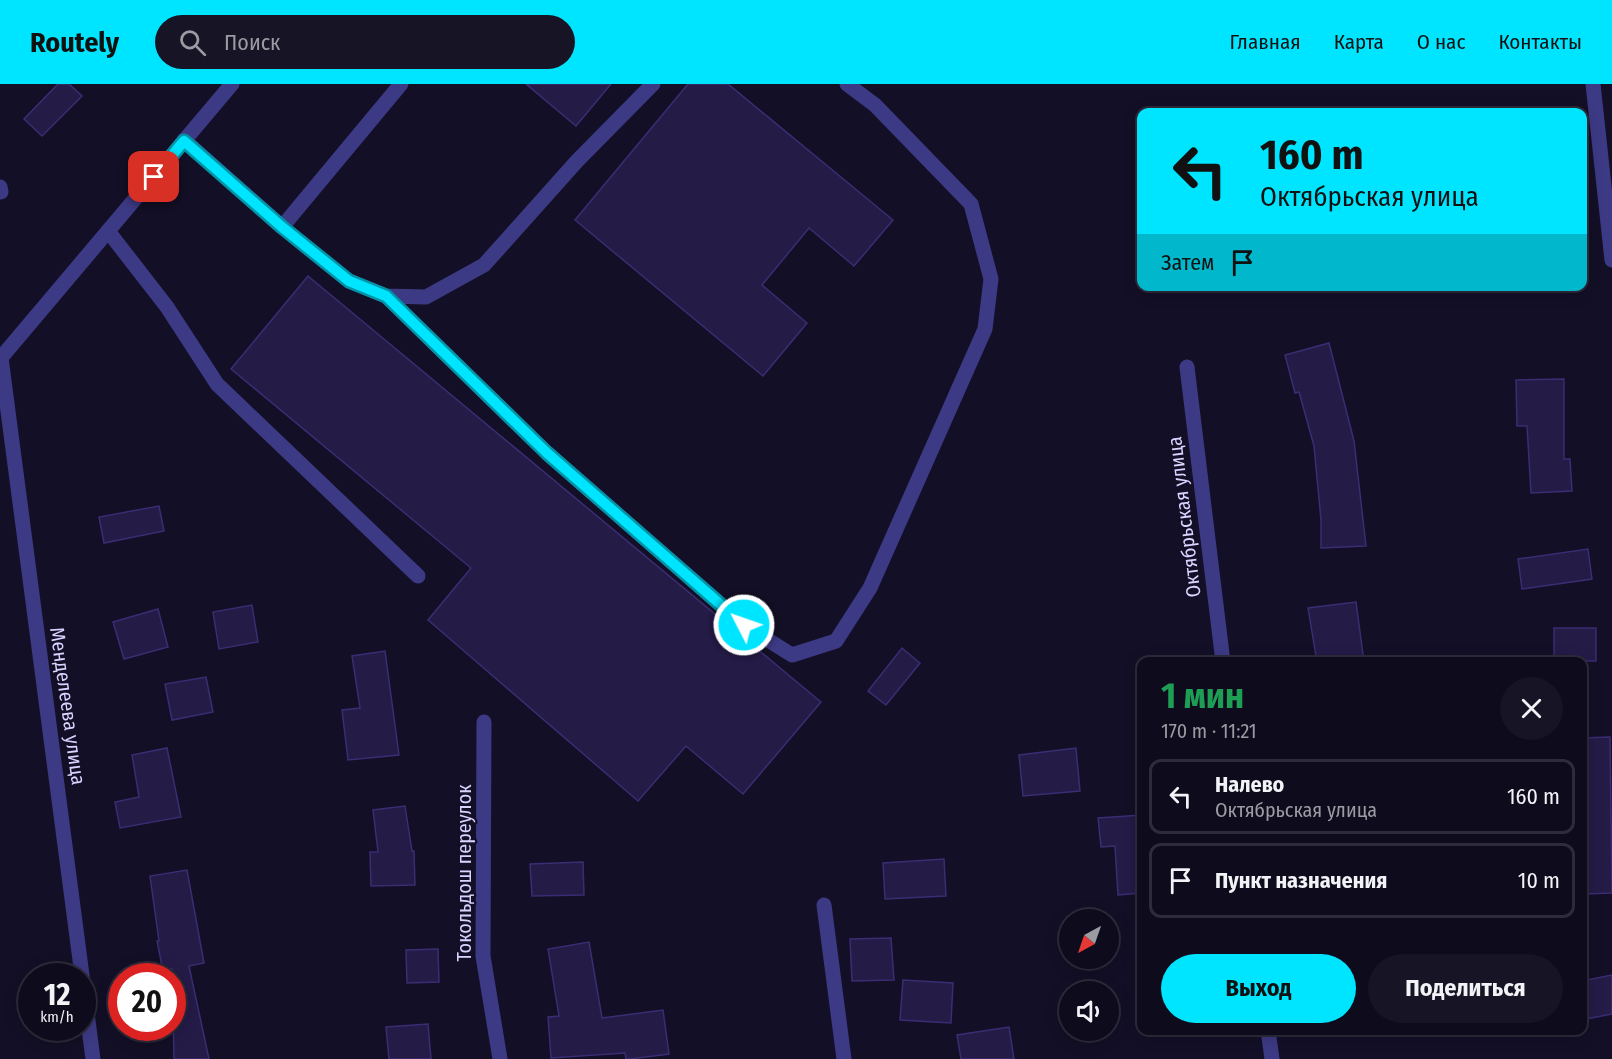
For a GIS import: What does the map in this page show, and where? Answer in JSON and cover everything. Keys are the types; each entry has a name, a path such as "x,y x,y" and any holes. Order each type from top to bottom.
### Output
{"street":[{"path":"1,358 232,84"},
{"path":"282,227 401,84"},
{"path":"184,141 282,227 349,281 386,296 426,297 484,265 577,160 653,84"},
{"path":"386,296 547,453 744,625 792,655 836,641 870,588 985,329 991,279 971,204 875,105 847,84"},
{"path":"1593,84 1612,260"},
{"path":"0,187 1,192"},
{"path":"108,231 167,307 217,384 418,576"},
{"name":"Менделеева улица","path":"1,358 93,1059"},
{"name":"Октябрьская улица","path":"1187,367 1222,657"},
{"name":"Токольдош переулок","path":"484,722 483,956 500,1059"},
{"path":"824,905 844,1059"},
{"path":"1269,1035 1272,1059"}],"building":[{"path":"58,84 69,84 82,96 42,136 24,119"},
{"path":"526,84 611,84 576,126"},
{"path":"688,84 728,84 893,220 854,266 809,228 762,285 807,323 763,376 575,220"},
{"path":"308,276 821,702 743,794 686,746 638,801 428,620 471,568 231,369"},
{"path":"1329,343 1354,441 1366,546 1321,548 1321,520 1314,446 1299,392 1295,393 1285,355"},
{"path":"1564,379 1564,459 1570,459 1572,491 1531,493 1527,426 1517,426 1516,380"},
{"path":"159,506 164,531 104,543 99,517"},
{"path":"1588,549 1592,579 1522,589 1518,559"},
{"path":"1356,602 1363,657 1316,657 1308,608"},
{"path":"252,605 258,642 219,649 213,612"},
{"path":"158,609 168,647 124,659 113,622"},
{"path":"1554,628 1596,628 1596,661 1587,661 1587,657 1554,657"},
{"path":"902,648 920,663 886,705 868,691"},
{"path":"385,651 399,755 348,760 342,710 360,708 352,656"},
{"path":"206,677 213,712 172,720 165,684"},
{"path":"1610,737 1612,893 1587,894 1587,738"},
{"path":"167,748 181,817 120,828 115,802 139,797 132,755"},
{"path":"1076,748 1080,791 1023,796 1019,755"},
{"path":"405,806 412,851 414,851 415,885 371,886 370,852 378,852 373,810"},
{"path":"1137,815 1137,893 1118,895 1115,846 1101,847 1098,818"},
{"path":"944,859 946,896 885,899 883,863"},
{"path":"583,862 584,895 532,896 530,864"},
{"path":"187,870 204,963 189,966 209,1059 174,1059 174,1041 186,1041 186,963 161,963 150,876"},
{"path":"891,938 894,980 852,981 850,939"},
{"path":"589,942 602,1018 663,1010 669,1054 630,1059 626,1059 625,1053 551,1058 548,1017 559,1016 548,949"},
{"path":"438,949 439,982 407,983 406,950"},
{"path":"1612,975 1612,1014 1587,1019 1587,980"},
{"path":"903,980 953,983 951,1023 900,1020"},
{"path":"428,1024 431,1059 389,1059 386,1027"},
{"path":"1009,1027 1014,1059 961,1059 957,1035"}],"route":[{"path":"154,177 184,141 282,227 349,281 386,296 547,453 744,625"}]}
